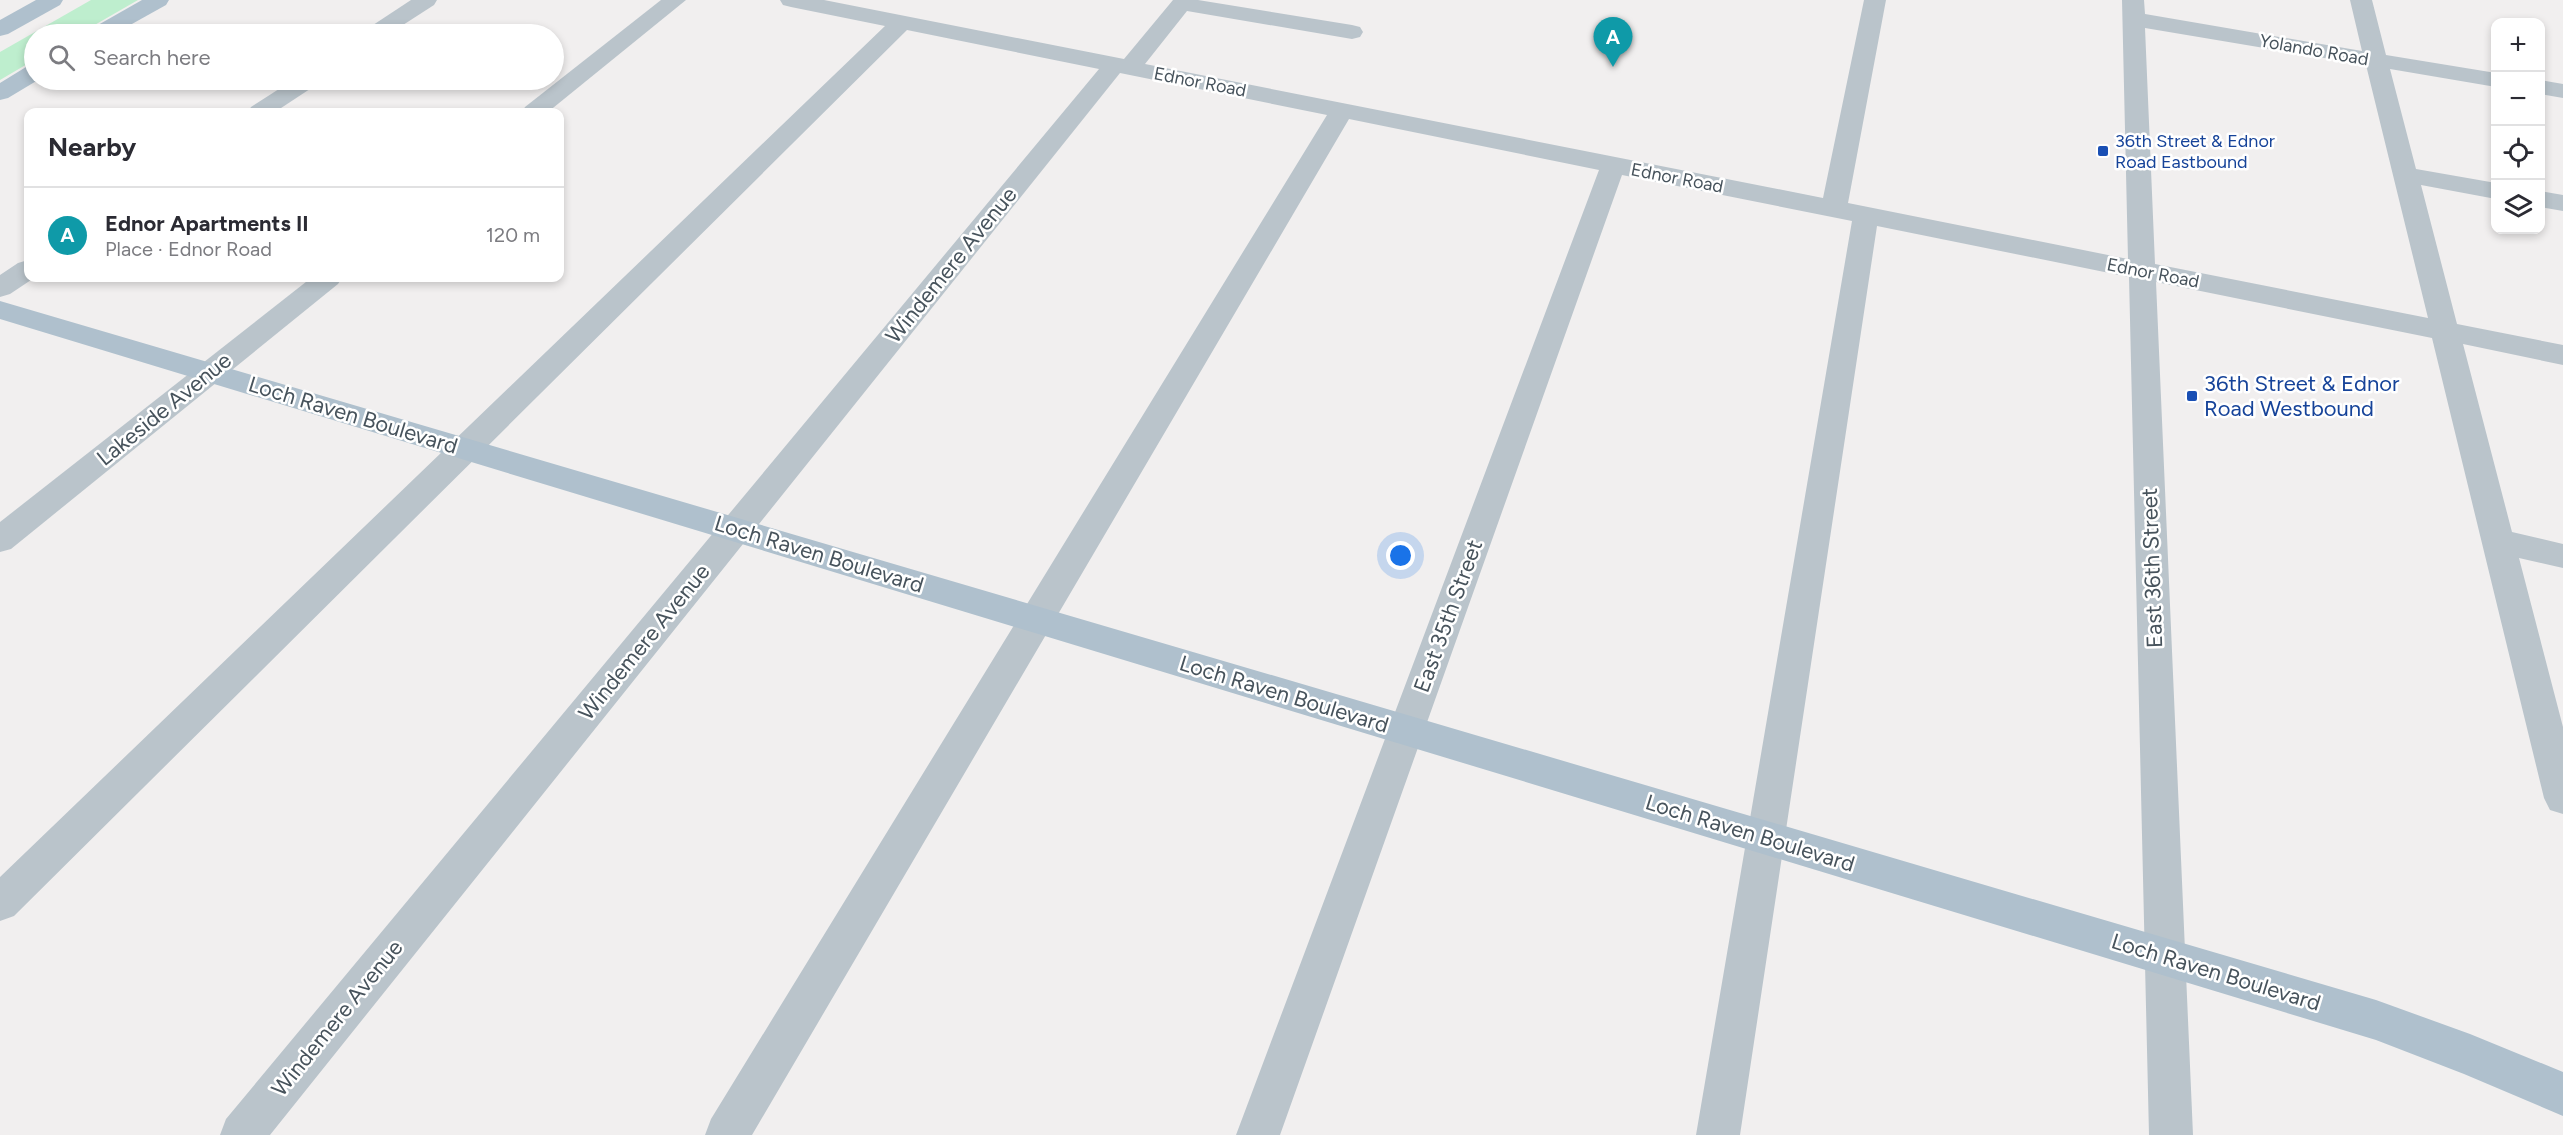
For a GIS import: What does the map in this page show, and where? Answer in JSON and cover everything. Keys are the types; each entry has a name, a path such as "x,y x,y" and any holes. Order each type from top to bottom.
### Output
{"main road":[{"path":"0,29 52,0"},
{"path":"116,24 158,0"},
{"path":"0,93 24,78"},
{"name":"Loch Raven Boulevard","path":"0,310 2376,1020 2470,1055 2563,1094"}],"street":[{"path":"390,24 426,0"},
{"path":"564,88 675,0"},
{"name":"Ednor Road","path":"791,0 2563,355"},
{"path":"1718,1135 1766,838 1850,212 1875,0"},
{"path":"2361,0 2563,798"},
{"path":"1184,2 1352,32"},
{"name":"Windemere Avenue","path":"242,1135 735,529 1122,66 1184,2"},
{"name":"Yolando Road","path":"2133,9 2377,60 2491,79"},
{"name":"East 36th Street","path":"2133,9 2171,1135"},
{"path":"0,903 902,22"},
{"path":"2545,88 2563,91"},
{"path":"266,108 294,90"},
{"path":"539,108 562,90"},
{"path":"727,1135 1342,110"},
{"name":"East 35th Street","path":"1258,1135 1613,165"},
{"path":"2406,175 2491,190"},
{"path":"2545,200 2563,203"},
{"path":"0,288 24,272"},
{"name":"Lakeside Avenue","path":"0,540 323,282"},
{"path":"2497,541 2563,556"}],"green space":[{"path":"91,0 138,0 96,24 49,24"},
{"path":"24,38 24,66 0,80 0,52"}],"place":[{"name":"Ednor Apartments II","path":"1613,67"},
{"name":"36th Street & Ednor Road Eastbound","path":"2103,151"},
{"name":"36th Street & Ednor Road Westbound","path":"2192,396"}]}
